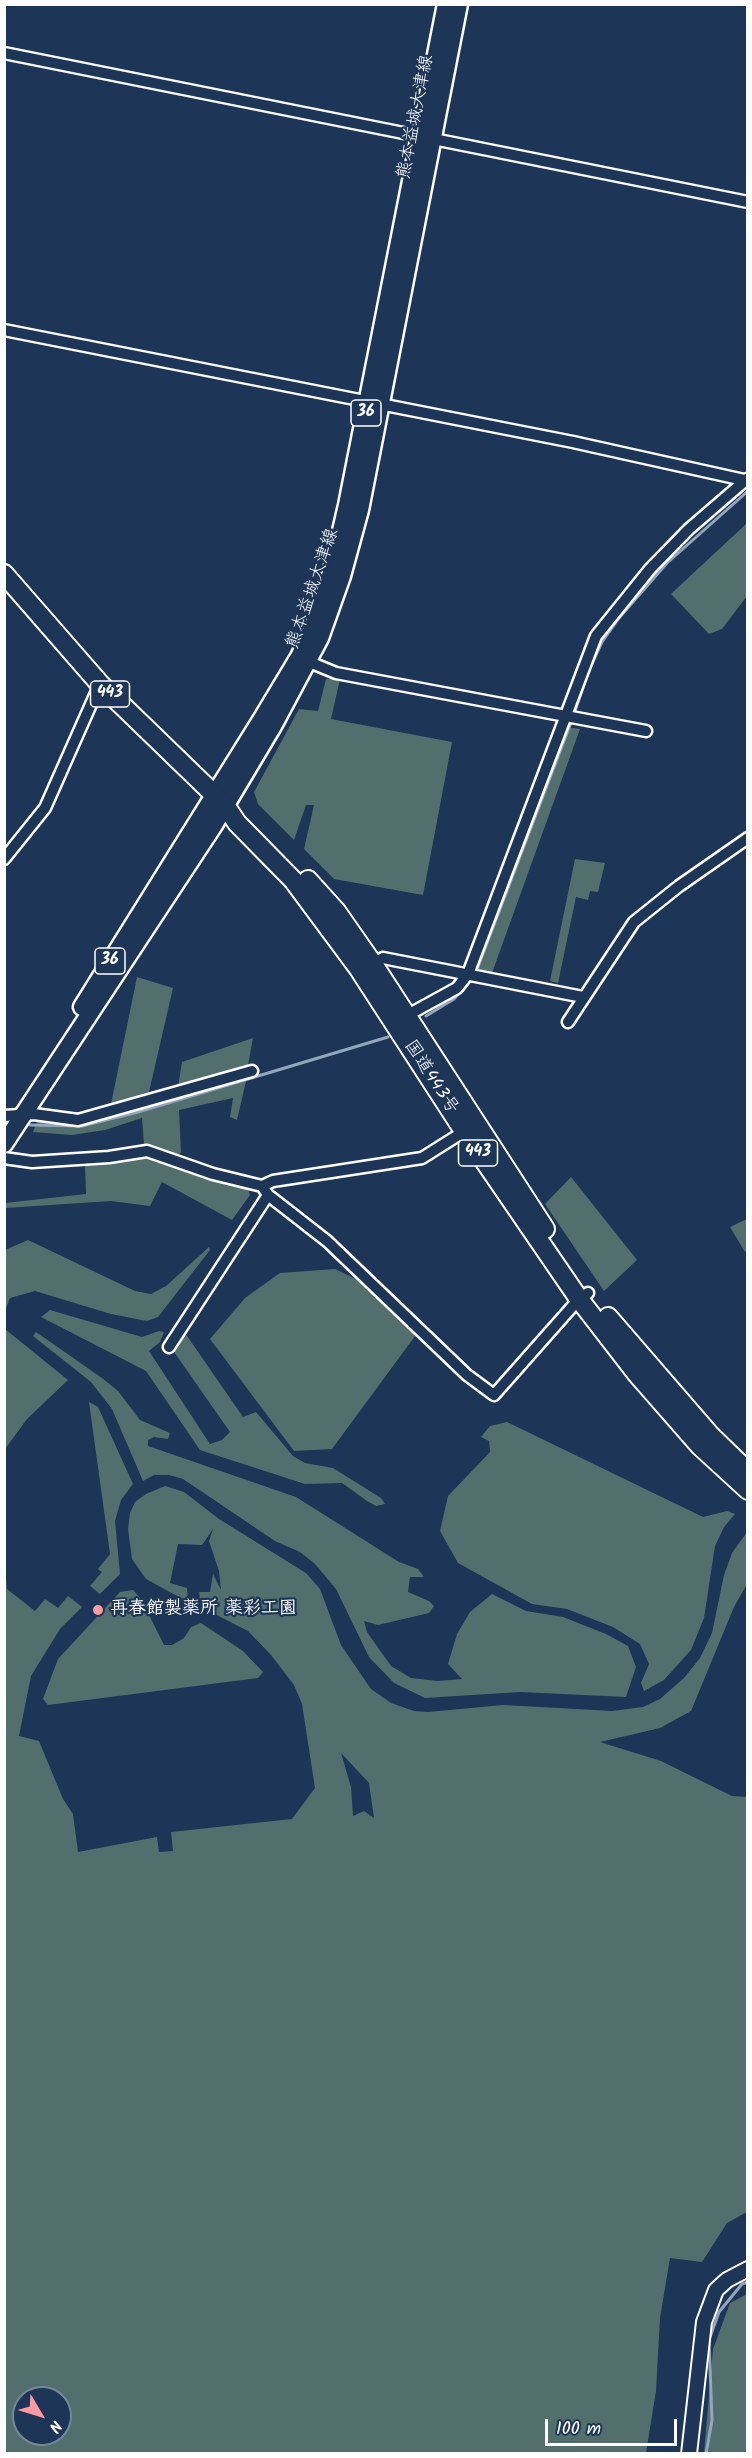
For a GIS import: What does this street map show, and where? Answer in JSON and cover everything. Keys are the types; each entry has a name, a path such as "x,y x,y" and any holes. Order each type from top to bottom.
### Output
{"highway":[{"name":"国道443号","path":"4,574 100,684 220,800 237,823 288,874 323,917 652,1392 700,1446 747,1490"},
{"name":"国道443号","path":"220,800 244,815 290,860 336,911 406,1016 470,1128"},
{"name":"国道443号","path":"584,1296 710,1435 747,1472"}],"main road":[{"name":"熊本益城大津線","path":"426,140 446,4"},
{"name":"熊本益城大津線","path":"4,1144 12,1118 220,800 324,628 360,510 373,404 426,140 459,4"}],"street":[{"path":"4,53 426,140 747,202"},
{"path":"4,330 573,442 746,479"},
{"path":"406,1016 457,988 473,975 570,717 589,653 606,622 658,561 746,479"},
{"path":"304,660 336,673 646,731"},
{"path":"4,860 45,808 100,684"},
{"path":"568,1022 634,922 679,886 747,838"},
{"path":"373,964 383,958 583,997"},
{"path":"12,1118 78,1120 252,1071"},
{"path":"169,1347 265,1190 273,1181 422,1158 470,1128"},
{"path":"4,1158 32,1162 109,1157 147,1151 265,1190 327,1241 467,1375 494,1395 584,1296"},
{"path":"689,2454 704,2322 716,2290 727,2280 747,2269"}],"green space":[{"path":"747,523 747,596 722,629 709,634 671,594"},
{"path":"326,679 340,679 331,719 452,742 423,895 334,879 304,849 314,805 306,805 294,840 258,804 254,792 299,709 318,711"},
{"path":"565,727 580,729 492,973 475,968"},
{"path":"575,859 605,863 598,892 590,891 588,900 576,897 558,983 550,981"},
{"path":"137,977 173,988 149,1092 111,1104"},
{"path":"253,1038 248,1065 241,1070 178,1087 182,1062"},
{"path":"247,1077 237,1120 230,1117 233,1098 179,1110 181,1153 172,1156 210,1178 248,1189 250,1195 232,1220 162,1182 150,1206 111,1201 5,1208 5,1203 86,1194 85,1163 145,1158 142,1118 105,1130 72,1135 33,1132 38,1119 80,1123"},
{"path":"571,1177 637,1260 604,1291 545,1204"},
{"path":"747,1219 747,1250 745,1252 730,1227"},
{"path":"28,1240 135,1291 151,1294 166,1286 209,1247 210,1250 158,1317 147,1321 111,1314 35,1291 10,1298 5,1311 5,1250"},
{"path":"335,1269 360,1281 418,1332 332,1449 294,1451 210,1339 245,1298 280,1273"},
{"path":"50,1310 142,1337 159,1331 164,1332 160,1342 149,1351 210,1444 222,1440 230,1432 172,1349 185,1333 243,1417 256,1412 293,1456 305,1463 333,1468 381,1498 385,1504 376,1506 342,1483 305,1484 200,1450 146,1371 41,1317"},
{"path":"5,1329 68,1380 27,1419 5,1449"},
{"path":"36,1332 118,1391 140,1420 170,1433 168,1439 154,1437 148,1440 148,1446 296,1497 399,1562 418,1569 424,1577 410,1577 408,1592 429,1601 434,1606 429,1613 378,1625 364,1621 367,1632 391,1666 411,1678 438,1681 462,1679 448,1664 457,1634 470,1612 492,1594 526,1611 563,1617 606,1634 628,1646 636,1667 626,1697 520,1692 425,1698 394,1683 369,1657 336,1589 315,1564 300,1552 275,1541 183,1479 169,1475 154,1475 143,1481 112,1409 91,1382 33,1336"},
{"path":"89,1402 98,1407 133,1484 121,1500 115,1521 120,1574 100,1594 90,1586 102,1572 98,1569 110,1554"},
{"path":"507,1422 703,1517 727,1511 735,1514 724,1527 715,1546 704,1618 691,1650 664,1680 644,1691 641,1683 649,1664 640,1644 613,1627 567,1609 532,1604 458,1563 440,1531 448,1496 490,1452 489,1441 481,1437 490,1426"},
{"path":"165,1486 184,1492 219,1519 306,1573 320,1589 341,1645 371,1689 391,1703 414,1711 428,1712 503,1705 612,1711 643,1707 660,1699 684,1678 700,1658 712,1633 724,1575 732,1553 747,1532 747,1584 734,1607 691,1711 660,1728 600,1742 661,1761 732,1796 747,1797 747,2212 727,2223 702,2262 670,2258 660,2318 656,2391 646,2453 5,2453 5,1571 7,1589 35,1611 45,1599 58,1608 68,1596 82,1607 60,1629 31,1676 19,1736 39,1741 63,1799 73,1814 78,1852 157,1837 159,1852 173,1851 171,1832 292,1819 315,1788 302,1704 294,1685 271,1655 248,1631 201,1607 199,1592 210,1592 213,1574 221,1590 219,1571 209,1541 213,1529 202,1545 178,1544 170,1583 187,1588 188,1602 146,1579 132,1559 128,1529 130,1513 135,1502 146,1494","holes":["341,1753 369,1783 374,1818 364,1811 353,1816 351,1787"]},
{"path":"133,1590 141,1599 164,1645 172,1645 184,1638 191,1627 201,1623 243,1651 263,1672 258,1678 48,1705 43,1699 58,1659 120,1592"},
{"path":"747,2294 747,2453 704,2453 713,2349 730,2303"}],"waterway":[{"path":"574,714 589,670 602,642 619,618 667,563 748,491"},
{"path":"476,972 572,720"},
{"path":"426,1016 454,999 473,978"},
{"path":"30,1125 82,1126 138,1112 388,1037"},
{"path":"706,2454 712,2420 709,2340 719,2312 742,2284 748,2282"}],"place":[{"name":"再春館製薬所 薬彩工園","path":"98,1610"}]}
